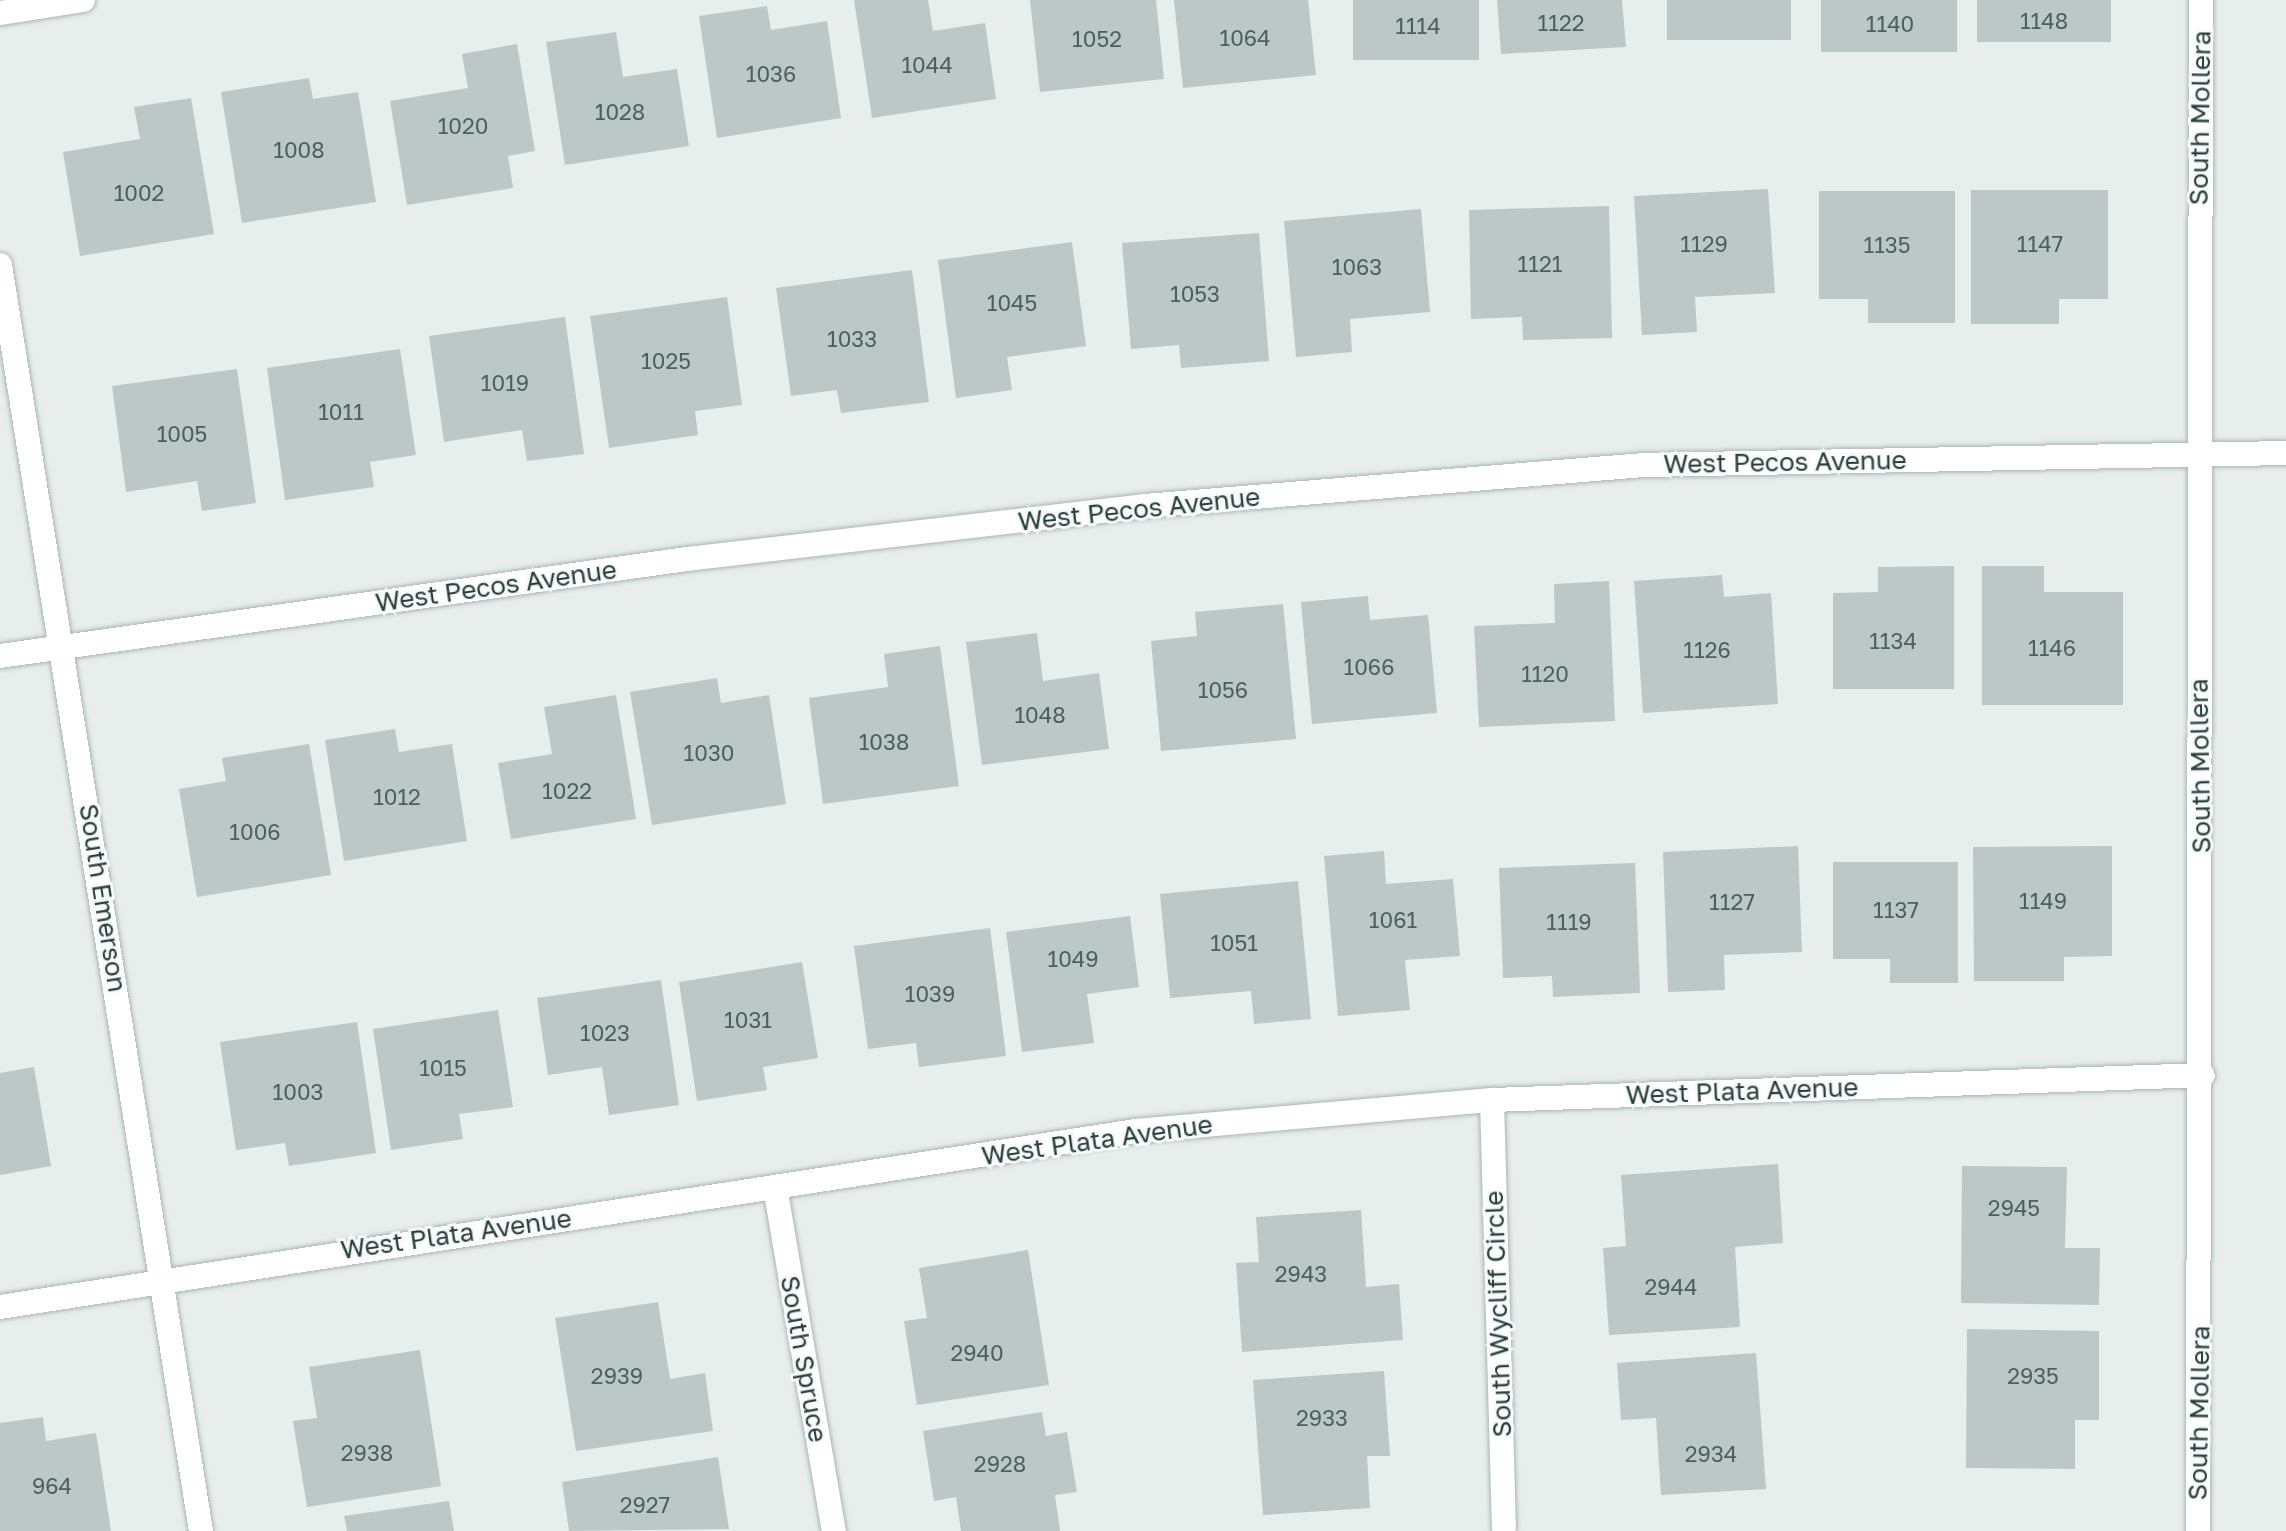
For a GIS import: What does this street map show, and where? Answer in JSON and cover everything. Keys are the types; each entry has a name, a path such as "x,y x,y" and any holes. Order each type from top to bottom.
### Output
{"street":[{"path":"0,13 83,0"},
{"name":"South Mollera","path":"2198,1531 2203,1075 2196,452 2201,0"},
{"name":"South Emerson","path":"0,265 64,647 201,1531"},
{"name":"West Pecos Avenue","path":"0,656 687,559 1145,506 1644,465 2196,452 2286,453"},
{"name":"West Plata Avenue","path":"0,1307 1136,1131 1492,1100 2203,1075"},
{"name":"South Wycliff Circle","path":"1492,1100 1504,1528"},
{"name":"South Spruce","path":"775,1187 834,1531"}],"building":[{"path":"854,0 928,0 933,31 985,23 996,99 872,118"},
{"path":"1030,0 1156,0 1164,79 1040,92"},
{"path":"1174,0 1308,0 1316,75 1183,88"},
{"path":"1353,0 1479,0 1479,60 1353,60"},
{"path":"1497,0 1622,0 1626,47 1501,54"},
{"path":"1667,0 1791,0 1791,40 1667,40"},
{"path":"1821,0 1957,0 1957,52 1821,52"},
{"path":"1977,0 2111,0 2111,42 1977,42"},
{"path":"767,6 771,30 827,21 841,118 717,138 699,16"},
{"path":"616,32 623,77 677,69 689,146 565,165 546,42"},
{"path":"517,44 535,151 508,156 513,188 407,205 390,101 468,88 462,54"},
{"path":"309,78 313,99 358,92 376,202 242,223 221,92"},
{"path":"191,98 214,234 80,256 63,152 140,139 134,107"},
{"path":"1768,189 1775,293 1695,297 1697,332 1642,335 1634,196"},
{"path":"1971,190 2108,190 2108,299 2059,299 2059,324 1971,324"},
{"path":"1819,191 1955,191 1955,323 1868,323 1868,299 1819,299"},
{"path":"1609,206 1612,338 1523,340 1522,317 1471,319 1469,210"},
{"path":"1421,209 1430,312 1350,319 1352,352 1296,357 1284,221"},
{"path":"1259,233 1269,361 1181,368 1179,345 1131,349 1122,243"},
{"path":"1072,242 1086,346 1007,357 1012,390 956,398 938,260"},
{"path":"912,270 929,402 841,413 837,390 791,396 776,288"},
{"path":"727,297 742,405 695,411 698,435 609,448 590,316"},
{"path":"565,317 584,454 527,461 522,430 444,442 429,336"},
{"path":"400,349 416,455 370,462 374,487 285,500 267,368"},
{"path":"237,369 256,503 202,511 197,481 126,492 112,386"},
{"path":"1954,566 1954,689 1833,689 1833,593 1878,592 1878,567"},
{"path":"1982,566 2044,566 2044,592 2123,592 2123,705 1982,705"},
{"path":"1722,575 1724,597 1771,593 1778,704 1643,713 1634,581"},
{"path":"1609,581 1615,721 1479,727 1474,626 1555,623 1554,584"},
{"path":"1368,596 1370,620 1428,615 1437,713 1312,724 1301,602"},
{"path":"1283,604 1296,739 1161,751 1151,641 1197,636 1195,612"},
{"path":"1037,633 1043,681 1099,673 1109,749 982,765 966,642"},
{"path":"940,646 959,786 823,804 809,698 888,687 884,654"},
{"path":"717,678 721,703 769,695 786,804 652,825 630,692"},
{"path":"616,695 636,819 511,839 498,763 552,754 544,707"},
{"path":"395,729 399,752 452,744 467,841 344,861 325,740"},
{"path":"309,744 331,875 197,897 179,789 226,781 222,758"},
{"path":"1798,846 1802,952 1724,955 1725,990 1668,992 1663,852"},
{"path":"2112,846 2112,956 2064,957 2064,981 1974,981 1973,847"},
{"path":"1384,851 1386,884 1453,879 1460,956 1405,960 1410,1010 1338,1016 1324,856"},
{"path":"1833,862 1958,862 1958,983 1890,983 1890,959 1833,959"},
{"path":"1635,863 1640,993 1553,997 1552,976 1503,978 1499,868"},
{"path":"1298,881 1311,1019 1254,1024 1251,991 1170,998 1160,894"},
{"path":"1130,916 1139,987 1087,994 1094,1043 1022,1052 1006,932"},
{"path":"990,928 1006,1056 919,1067 916,1043 868,1049 854,946"},
{"path":"802,962 818,1058 763,1067 767,1090 697,1101 679,982"},
{"path":"661,980 679,1105 609,1115 602,1067 548,1075 537,998"},
{"path":"498,1010 513,1107 459,1114 463,1139 391,1150 373,1029"},
{"path":"357,1022 376,1153 289,1166 285,1143 236,1150 220,1042"},
{"path":"34,1067 51,1166 0,1175 0,1073"},
{"path":"1778,1164 1783,1243 1735,1247 1740,1327 1609,1335 1603,1248 1626,1246 1621,1175"},
{"path":"1962,1166 2067,1167 2065,1248 2100,1248 2099,1305 1961,1303"},
{"path":"1361,1210 1366,1287 1399,1284 1403,1340 1242,1352 1236,1263 1259,1262 1256,1217"},
{"path":"1028,1250 1049,1385 917,1405 904,1321 927,1318 919,1268"},
{"path":"658,1302 670,1379 705,1373 713,1431 576,1451 555,1318"},
{"path":"1967,1329 2099,1331 2099,1420 2075,1420 2075,1469 1966,1468"},
{"path":"420,1350 441,1486 307,1507 293,1421 317,1418 309,1367"},
{"path":"1756,1353 1766,1489 1661,1495 1656,1418 1621,1420 1617,1363"},
{"path":"1384,1371 1390,1456 1367,1456 1370,1508 1263,1515 1253,1380"},
{"path":"1042,1412 1046,1436 1067,1432 1077,1492 1055,1495 1060,1531 961,1531 956,1497 934,1501 923,1431"},
{"path":"43,1417 46,1441 96,1433 111,1531 0,1531 0,1423"},
{"path":"718,1457 729,1529 569,1531 562,1482"},
{"path":"449,1501 454,1531 347,1531 344,1516"}]}
